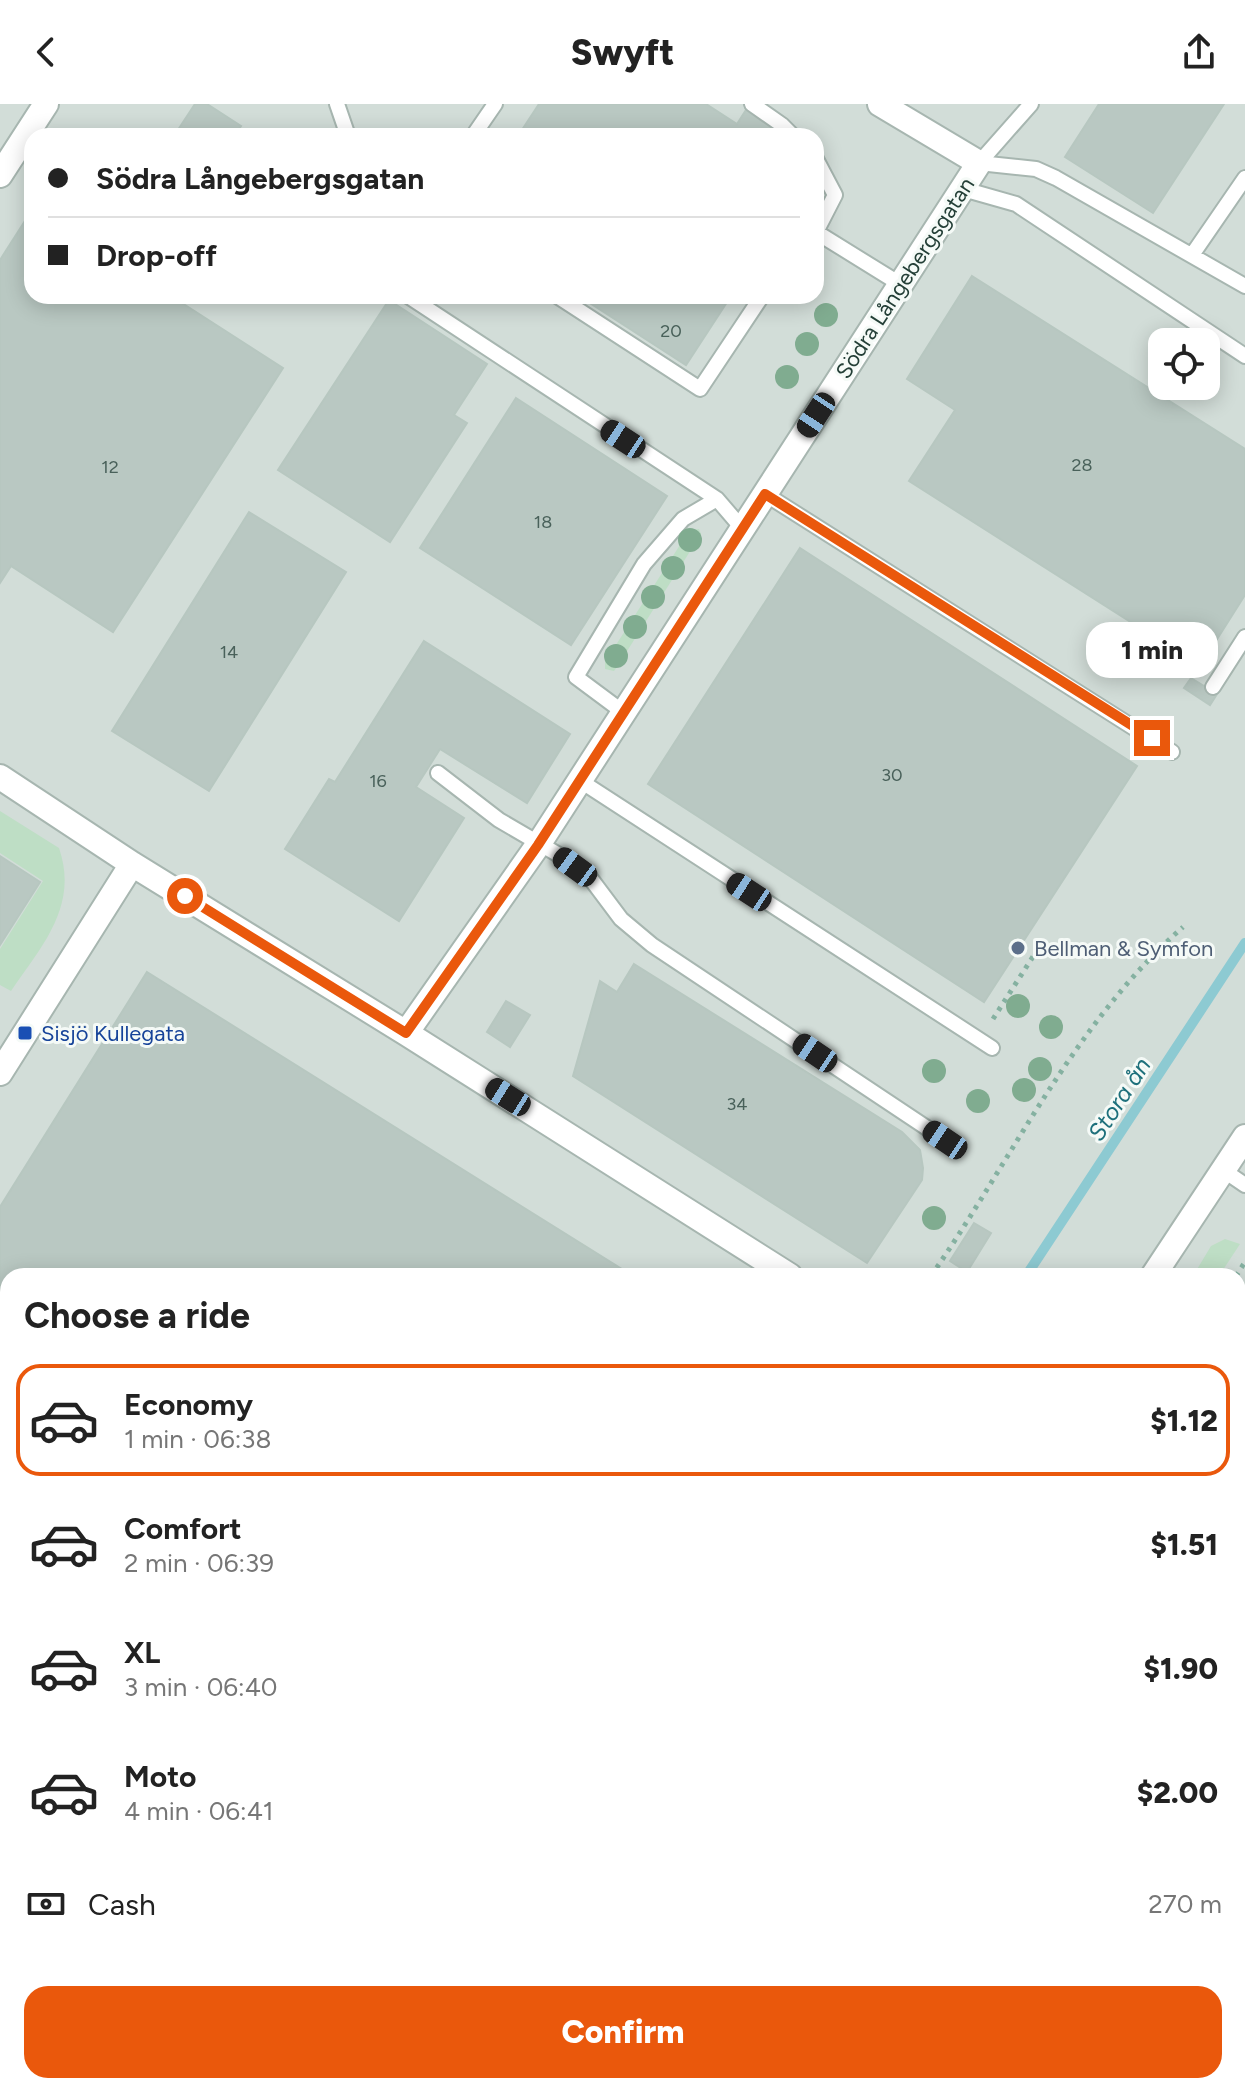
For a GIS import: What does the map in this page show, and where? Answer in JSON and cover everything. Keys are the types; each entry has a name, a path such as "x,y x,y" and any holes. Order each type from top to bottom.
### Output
{"street":[{"path":"30,128 46,104"},
{"path":"880,104 979,163"},
{"path":"0,175 24,138"},
{"name":"Södra Långebergsgatan","path":"406,1033 538,845 979,163"},
{"path":"0,777 132,864 777,1268"},
{"path":"0,1073 132,864"},
{"path":"1158,1268 1245,1137"}],"lane":[{"path":"337,104 345,128"},
{"path":"478,128 495,104"},
{"path":"752,104 785,128"},
{"path":"979,163 1031,104"},
{"path":"979,163 1036,169 1245,286"},
{"path":"824,174 835,195 824,216"},
{"path":"1192,255 1245,178"},
{"path":"963,189 1016,204 1245,356"},
{"path":"824,237 900,284"},
{"path":"420,304 717,499 741,527"},
{"path":"569,304 700,389 757,304"},
{"path":"765,494 1172,752"},
{"path":"623,712 576,677 644,564 683,519 717,499"},
{"path":"1213,687 1245,637"},
{"path":"438,773 499,820 559,855 591,879 621,919 652,945 945,1140"},
{"path":"579,780 985,1044"},
{"path":"1223,1170 1245,1185"}],"path":[{"path":"936,1268 1038,1106 1108,1006 1152,954 1183,927"},
{"path":"985,1044 1034,955"}],"shaded area":[{"path":"0,104 1245,104 1245,1268 0,1268"}],"green space":[{"path":"699,529 701,534 617,667 614,671 605,669 605,662 687,534"},
{"path":"0,811 59,848 64,869 61,907 54,924 11,991 0,985 0,949 43,881 0,853"},
{"path":"1225,1239 1240,1244 1224,1268 1198,1268 1211,1246"}],"building":[{"path":"195,104 207,104 241,126 240,128 179,128"},
{"path":"539,104 706,104 737,124 746,110 774,128 523,128"},
{"path":"1099,104 1224,104 1153,213 1065,157"},
{"path":"24,222 24,304 183,304 283,368 113,632 11,566 0,583 0,260"},
{"path":"972,276 1148,388 1148,400 1168,400 1245,449 1245,595 1200,666 909,481 955,410 907,379"},
{"path":"386,304 395,304 487,364 454,415 467,423 390,542 278,470"},
{"path":"591,304 726,304 686,365"},
{"path":"516,398 667,496 571,645 420,548"},
{"path":"249,512 346,572 209,791 112,731"},
{"path":"800,548 1137,766 984,1002 648,784"},
{"path":"424,641 570,734 527,803 440,749 416,787 464,818 399,921 285,849 329,779 335,782"},
{"path":"1191,678 1217,694 1210,705 1184,688"},
{"path":"0,856 40,882 0,945"},
{"path":"634,964 902,1132 920,1150 922,1180 867,1263 573,1076 600,981 617,992"},
{"path":"147,972 620,1268 0,1268 0,1207"},
{"path":"506,1001 530,1015 510,1047 487,1032"},
{"path":"974,1223 991,1233 969,1268 961,1268 950,1261"}],"waterway":[{"name":"Stora ån","path":"1031,1268 1245,943"}],"place":[{"name":"Bellman & Symfon","path":"1018,948"},
{"name":"Sisjö Kullegata","path":"25,1033"}],"route":[{"path":"185,896 406,1033 538,845 765,494 1152,738"}]}
